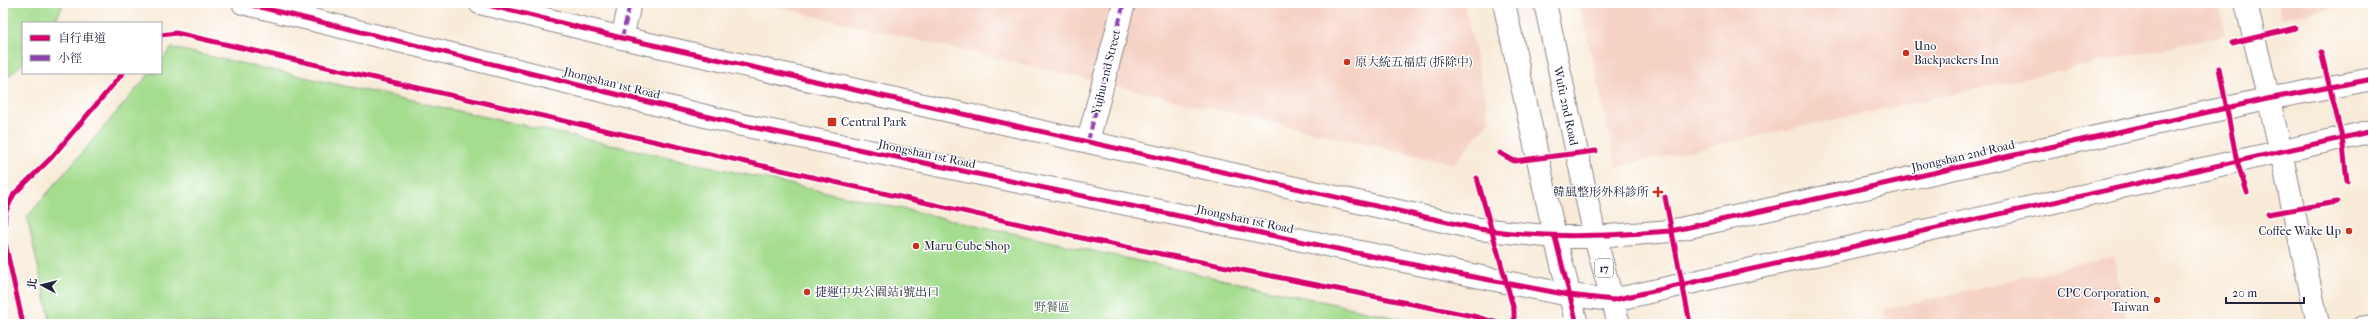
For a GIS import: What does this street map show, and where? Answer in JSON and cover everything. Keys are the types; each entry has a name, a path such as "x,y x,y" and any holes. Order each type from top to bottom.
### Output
{"main road":[{"name":"Jhongshan 1st Road","path":"243,3 742,125 1569,295 1613,300"},
{"path":"480,3 622,38 1479,229 1555,236"},
{"path":"622,38 630,3"},
{"name":"Yujhu 2nd Street","path":"1088,141 1124,3"},
{"path":"1504,3 1555,236 1576,324"},
{"name":"Wufu 2nd Road","path":"1545,3 1595,237 1619,324"},
{"path":"2246,3 2267,99 2281,152 2318,324"},
{"name":"Jhongshan 2nd Road","path":"1555,236 1595,237 1672,231 2267,99 2373,79"},
{"path":"1613,300 2373,131"}],"lane":[{"path":"2361,324 2373,322"}],"shaded area":[{"path":"758,3 1464,3 1490,120 1454,164"},
{"path":"1580,3 2218,3 2225,35 1616,167"},
{"path":"2278,3 2357,3 2282,18"},
{"path":"2114,256 2127,324 1887,324 1883,310"}],"green space":[{"path":"3,3 64,3 54,22 22,22 22,64 3,81"},
{"name":"野餐區","path":"172,48 1426,324 51,324 27,217 149,74 162,74 162,59"}],"marked path":[{"path":"622,38 630,3"},
{"path":"1088,141 1124,3"}],"cycle path":[{"path":"243,3 742,125 1458,274 1569,295 1613,300 2373,131"},
{"path":"480,3 622,38 1479,229 1528,234 1575,236 1671,231 2267,99 2373,79"},
{"path":"2232,43 2295,28"},
{"path":"162,35 176,33 1086,239 1473,316 1501,324"},
{"path":"2321,52 2342,137 2347,181"},
{"path":"2219,68 2237,162 2247,192"},
{"path":"23,324 4,238 5,213 14,194 51,158 122,74"},
{"path":"1500,153 1514,161 1596,151"},
{"path":"1477,178 1514,310 1514,324"},
{"path":"1665,197 1690,323"},
{"path":"2268,214 2337,202"},
{"path":"1555,237 1577,324"}],"place":[{"name":"Uno Backpackers Inn","path":"1906,53"},
{"name":"原大統五福店 (拆除中)","path":"1347,62"},
{"name":"Central Park","path":"832,122"},
{"name":"韓風整形外科診所","path":"1658,192"},
{"name":"Coffee Wake Up","path":"2349,231"},
{"name":"Maru Cube Shop","path":"916,246"},
{"name":"捷運中央公園站1號出口","path":"807,292"},
{"name":"CPC Corporation, Taiwan","path":"2157,300"}]}
